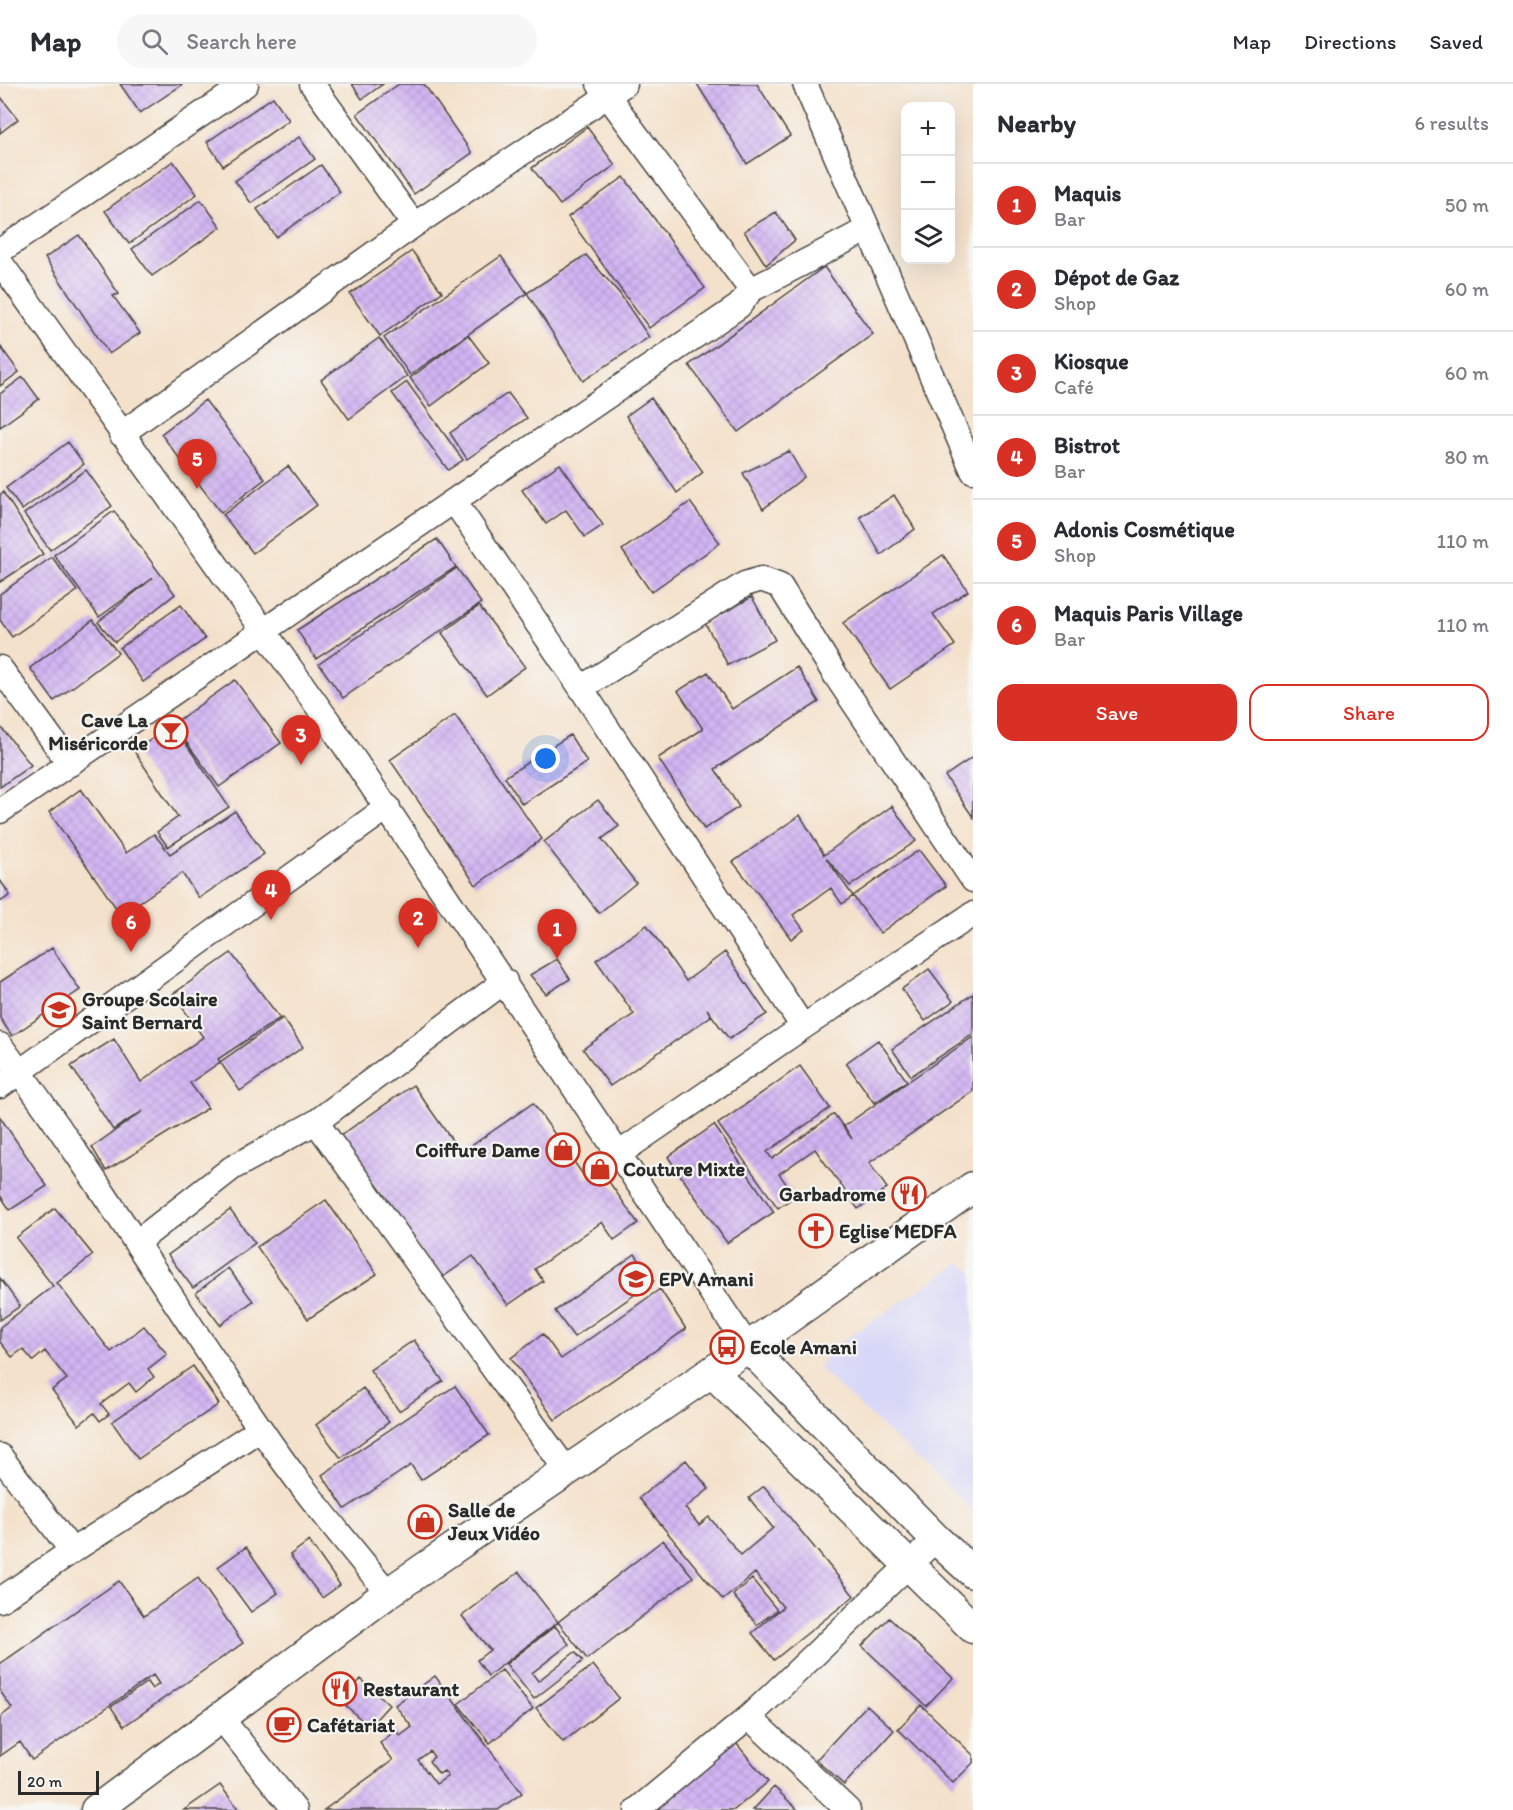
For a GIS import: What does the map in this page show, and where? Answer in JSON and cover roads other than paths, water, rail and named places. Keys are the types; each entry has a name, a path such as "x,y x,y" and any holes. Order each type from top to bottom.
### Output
{"street":[{"path":"0,251 246,84"},
{"path":"312,84 414,225"},
{"path":"805,84 973,471"},
{"path":"121,434 610,88 751,290"},
{"path":"0,811 739,306 751,290 868,229"},
{"path":"0,262 121,434 265,630 388,807 748,1347 936,1539 973,1573"},
{"path":"454,501 581,688 803,1027"},
{"path":"581,688 745,584 761,579 780,586 836,676 973,880"},
{"path":"0,668 70,764"},
{"path":"0,1086 388,807"},
{"path":"620,1154 803,1027 973,914"},
{"path":"136,1243 232,1168 316,1122 505,981"},
{"path":"0,1045 136,1243 260,1430 332,1526 388,1593"},
{"path":"316,1122 567,1471"},
{"path":"96,1810 388,1593 712,1372 973,1187"},
{"path":"712,1372 973,1628"},
{"path":"0,1600 260,1430"},
{"path":"0,1456 72,1551"},
{"path":"637,1810 749,1718 936,1539"},
{"path":"221,1718 295,1810"},
{"path":"749,1718 848,1810"}],"place":[{"name":"Adonis Cosmétique","path":"197,489"},
{"name":"Cave La Miséricorde","path":"171,732"},
{"name":"Kiosque","path":"301,765"},
{"name":"Bistrot","path":"271,920"},
{"name":"Dépot de Gaz","path":"418,948"},
{"name":"Maquis Paris Village","path":"131,952"},
{"name":"Maquis","path":"557,959"},
{"name":"Groupe Scolaire Saint Bernard","path":"59,1010"},
{"name":"Coiffure Dame","path":"563,1150"},
{"name":"Couture Mixte","path":"600,1169"},
{"name":"Garbadrome","path":"909,1194"},
{"name":"Eglise MEDFA","path":"816,1231"},
{"name":"EPV Amani","path":"636,1279"},
{"name":"Ecole Amani","path":"727,1347"},
{"name":"Salle de Jeux Vidéo","path":"425,1522"},
{"name":"Restaurant","path":"340,1689"},
{"name":"Cafétariat","path":"284,1725"}]}
